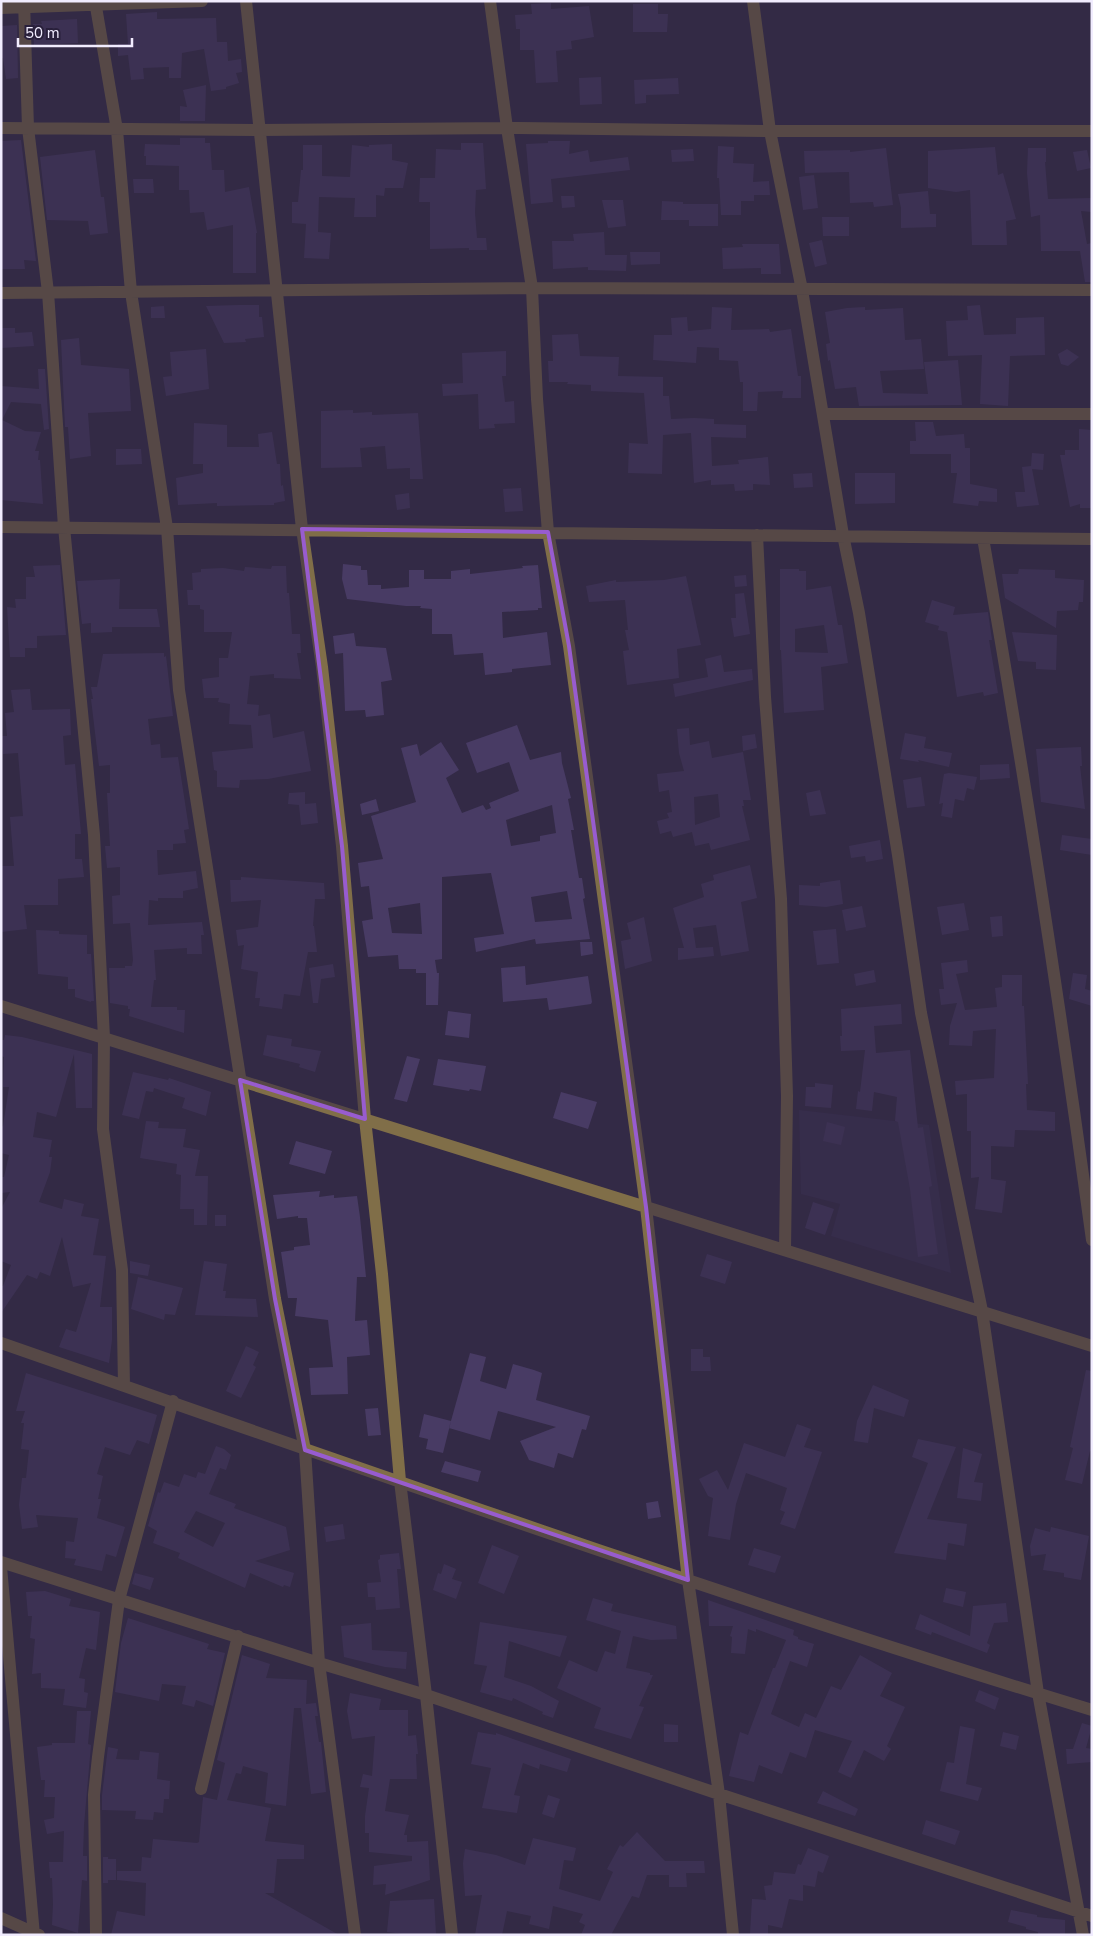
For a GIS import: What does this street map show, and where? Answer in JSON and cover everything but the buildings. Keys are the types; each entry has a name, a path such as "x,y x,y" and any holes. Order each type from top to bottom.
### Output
{"street":[{"path":"1,8 24,4 202,1"},
{"path":"246,1 275,289 302,529 322,666 342,846 365,1119 382,1274 400,1481 452,1935"},
{"path":"490,1 506,128 532,288 537,399 548,532 569,646 646,1207 688,1580 719,1794 733,1935"},
{"path":"753,1 770,131 802,290 843,535 859,613 897,845 921,1013 982,1311 1038,1694 1086,1914 1083,1935"},
{"path":"96,3 117,130 130,292 167,528 179,690 275,1299 305,1450 319,1663 355,1935"},
{"path":"24,4 28,128 48,292 64,527 94,835 104,1038 103,1129 122,1270 124,1386"},
{"path":"1,128 117,130 506,128 770,131 1092,131"},
{"path":"1,293 532,288 1092,290"},
{"path":"824,414 1092,414"},
{"path":"1,527 1092,539"},
{"path":"757,535 765,697 781,899 787,1096 785,1250"},
{"path":"983,538 1018,738 1056,985 1092,1240"},
{"path":"1,1006 1092,1346"},
{"path":"1,1343 305,1450 688,1580 1092,1710"},
{"path":"96,1935 94,1795 119,1600 173,1402"},
{"path":"1,1562 426,1695 719,1794 1086,1914"},
{"path":"1,1567 35,1934"},
{"path":"201,1789 238,1636"},
{"path":"1,1918 35,1934"}],"highlighted area":[{"path":"302,529 548,532 569,646 646,1207 688,1580 305,1450 275,1299 240,1080 365,1119 342,846"}],"shaded area":[{"path":"799,1110 929,1125 951,1273 831,1236 840,1204 801,1194"}]}
